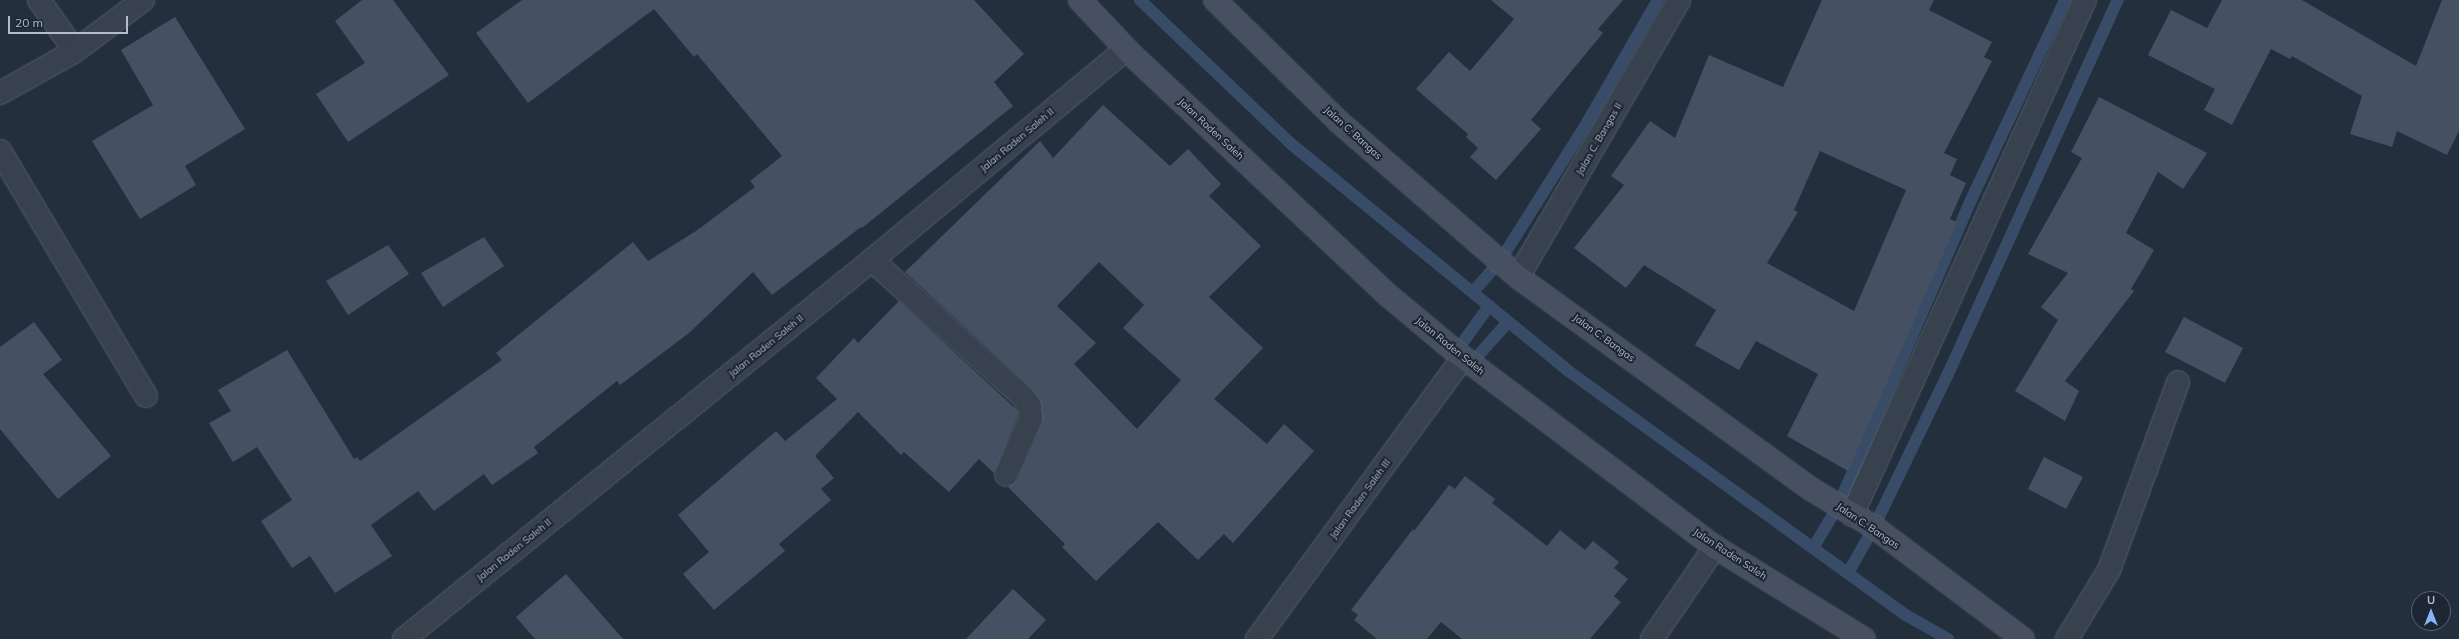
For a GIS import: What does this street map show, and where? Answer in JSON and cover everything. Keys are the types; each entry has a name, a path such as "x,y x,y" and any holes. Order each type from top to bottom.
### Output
{"street":[{"path":"39,0 74,51"},
{"path":"0,93 74,51 143,0"},
{"name":"Jalan Raden Saleh","path":"1080,0 1126,50 1383,290 1464,358 1715,547 1864,639"},
{"name":"Jalan C. Bangas","path":"1215,0 1338,121 1518,277 1811,489 1874,527 2023,639"},
{"name":"Jalan C. Bangas II","path":"1518,277 1679,0"},
{"path":"1852,515 2085,0"},
{"name":"Jalan Raden Saleh II","path":"404,639 872,260 1126,50"},
{"path":"0,151 146,396"},
{"path":"872,260 1024,398 1030,407 1031,418 1006,475"},
{"name":"Jalan Raden Saleh III","path":"1257,639 1464,358"},
{"path":"2067,639 2109,570 2178,382"},
{"path":"1652,639 1715,547"}],"building":[{"path":"362,0 393,0 449,75 348,142 316,94 365,63 335,21"},
{"path":"522,0 974,0 1024,54 994,82 1013,106 862,228 861,227 772,295 753,272 689,333 620,385 617,381 534,447 538,453 492,485 484,474 434,511 418,491 371,525 392,556 335,593 310,556 292,568 261,521 292,500 257,447 233,462 209,423 231,411 218,390 287,350 354,459 357,457 360,461 502,360 496,353 633,242 648,261 696,231 755,187 750,181 782,156 697,54 694,57 654,9 528,103 476,33"},
{"path":"1491,0 1623,0 1598,29 1603,33 1531,120 1541,129 1496,180 1470,157 1478,148 1466,137 1468,134 1416,89 1449,52 1470,71 1514,19"},
{"path":"1822,0 1934,0 1929,10 1992,42 1984,57 1992,61 1944,153 1957,159 1950,175 1966,183 1950,219 1957,222 1848,471 1787,436 1818,374 1756,341 1739,370 1695,345 1716,310 1644,265 1626,288 1574,248 1624,185 1611,176 1650,121 1675,138 1709,55 1783,87","holes":["1820,151 1906,190 1854,311 1767,263 1798,212 1794,210"]},
{"path":"2222,0 2302,0 2416,66 2442,0 2459,0 2459,131 2447,155 2397,131 2392,147 2350,134 2362,96 2292,56 2290,59 2271,49 2232,125 2204,110 2215,89 2148,55 2171,10 2207,28"},
{"path":"175,17 245,129 185,166 196,185 140,219 92,141 153,105 121,50"},
{"path":"2099,97 2207,153 2183,189 2158,172 2126,233 2154,250 2131,289 2134,291 2065,381 2079,391 2065,421 2015,391 2058,320 2041,307 2068,273 2028,254 2082,158 2071,152"},
{"path":"1103,105 1170,166 1188,149 1221,184 1209,196 1261,246 1209,297 1263,348 1214,399 1267,444 1284,424 1314,451 1233,543 1224,534 1198,560 1158,522 1096,581 1062,547 1065,544 1008,487 1017,480 1042,423 1040,400 1032,389 905,272 1040,141 1053,158","holes":["1099,262 1144,305 1123,328 1181,380 1137,429 1074,364 1096,343 1057,306"]},
{"path":"484,237 504,266 443,307 421,273"},
{"path":"388,245 409,274 348,315 326,281"},
{"path":"899,301 1018,411 1018,416 994,473 979,459 949,492 904,452 901,455 858,412 815,456 834,478 821,489 831,500 779,544 785,551 714,610 683,574 709,552 678,515 776,431 785,441 837,399 816,378 854,338 858,343"},
{"path":"2184,317 2243,348 2225,383 2165,352"},
{"path":"34,322 62,360 43,374 111,456 58,499 0,429 0,347"},
{"path":"2044,457 2083,477 2066,509 2028,489"},
{"path":"1465,476 1495,499 1492,503 1547,546 1560,530 1585,550 1593,541 1619,562 1614,568 1628,579 1614,596 1621,602 1590,639 1462,639 1441,622 1427,639 1377,639 1354,620 1358,615 1351,610 1413,529 1414,531 1449,485 1455,489"},
{"path":"566,574 623,639 535,639 516,617"},
{"path":"1013,589 1046,620 1028,639 966,639"}],"waterway":[{"path":"1140,0 1290,143 1567,370 1904,614 1948,639"},
{"path":"1473,292 1500,261 1588,121 1658,0"},
{"path":"1813,548 1838,506 1971,200 2065,0"},
{"path":"1848,573 1874,527 1948,374 2118,0"},
{"path":"1453,356 1489,306"},
{"path":"1467,368 1508,322"}]}
